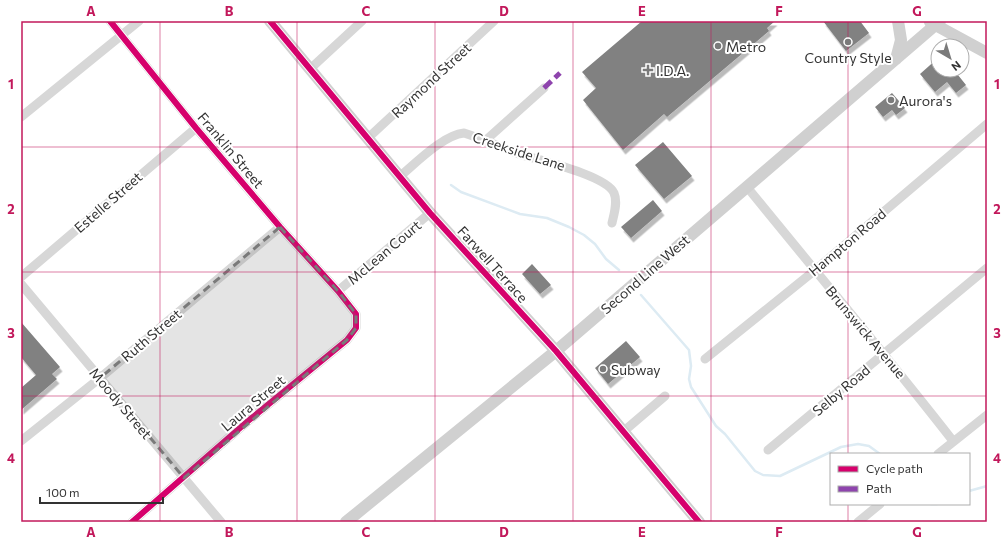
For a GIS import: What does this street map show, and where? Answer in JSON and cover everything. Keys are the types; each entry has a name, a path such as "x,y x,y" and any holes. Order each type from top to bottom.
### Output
{"main road":[{"name":"Farwell Terrace","path":"270,21 430,213 556,351 699,522"},
{"path":"896,59 901,40 898,21"},
{"path":"935,22 987,53"},
{"name":"Second Line West","path":"346,522 556,351 896,59 935,22"}],"street":[{"name":"Franklin Street","path":"110,21 196,128 280,227 338,291"},
{"path":"23,111 139,21"},
{"path":"310,69 362,21"},
{"name":"Raymond Street","path":"368,138 494,21"},
{"path":"486,140 544,88"},
{"name":"Hampton Road","path":"705,359 814,271 987,124"},
{"name":"Estelle Street","path":"21,277 196,128"},
{"name":"Creekside Lane","path":"399,176 436,147 458,134 464,134 486,140 520,154 567,167 605,184 614,192 616,201 612,223"},
{"name":"Brunswick Avenue","path":"747,187 814,271 885,353 953,441"},
{"name":"McLean Court","path":"338,291 430,213"},
{"name":"Ruth Street","path":"21,441 100,378 280,227"},
{"name":"Selby Road","path":"768,450 987,268"},
{"name":"Moody Street","path":"21,284 221,522"},
{"name":"Laura Street","path":"132,522 248,422 347,340 356,328 356,314 338,291"},
{"path":"624,431 665,396"},
{"path":"939,453 987,415"},
{"path":"858,522 879,505"}],"highlighted area":[{"path":"280,227 338,291 356,314 356,328 347,340 184,478 100,378"}],"building":[{"path":"642,21 775,21 767,28 769,31 667,117 664,114 623,150 583,100 596,88 582,72"},
{"path":"823,21 860,21 869,33 846,51"},
{"path":"930,65 930,78 960,78 966,85 956,93 947,82 935,92 920,74"},
{"name":"Aurora's","path":"892,93 905,108 896,115 892,110 883,117 875,107"},
{"path":"663,142 692,176 664,199 635,165"},
{"path":"653,200 662,211 631,238 621,227"},
{"path":"532,264 551,285 540,294 522,274"},
{"path":"21,322 60,367 52,374 57,379 21,410 21,388 36,375 21,357"},
{"path":"626,341 640,357 608,384 595,368"}],"waterway":[{"path":"451,185 461,192 520,214 547,218 569,227 584,235 595,244 606,259 619,270"},
{"path":"641,295 689,350 691,366 689,379 691,387 716,426 725,434 755,471 763,475 780,476 841,447 858,444 869,446 879,453"},
{"path":"970,491 987,486"}],"marked path":[{"path":"544,88 560,73"}],"cycle path":[{"path":"110,21 196,128 280,227 338,291 356,314 356,328 347,340 248,421 132,522"},
{"path":"270,21 430,213 556,351 699,522"}],"place":[{"name":"Country Style","path":"848,42"},
{"name":"Metro","path":"718,46"},
{"name":"I.D.A.","path":"648,70"},
{"name":"Aurora's","path":"891,100"},
{"name":"Subway","path":"603,369"}]}
